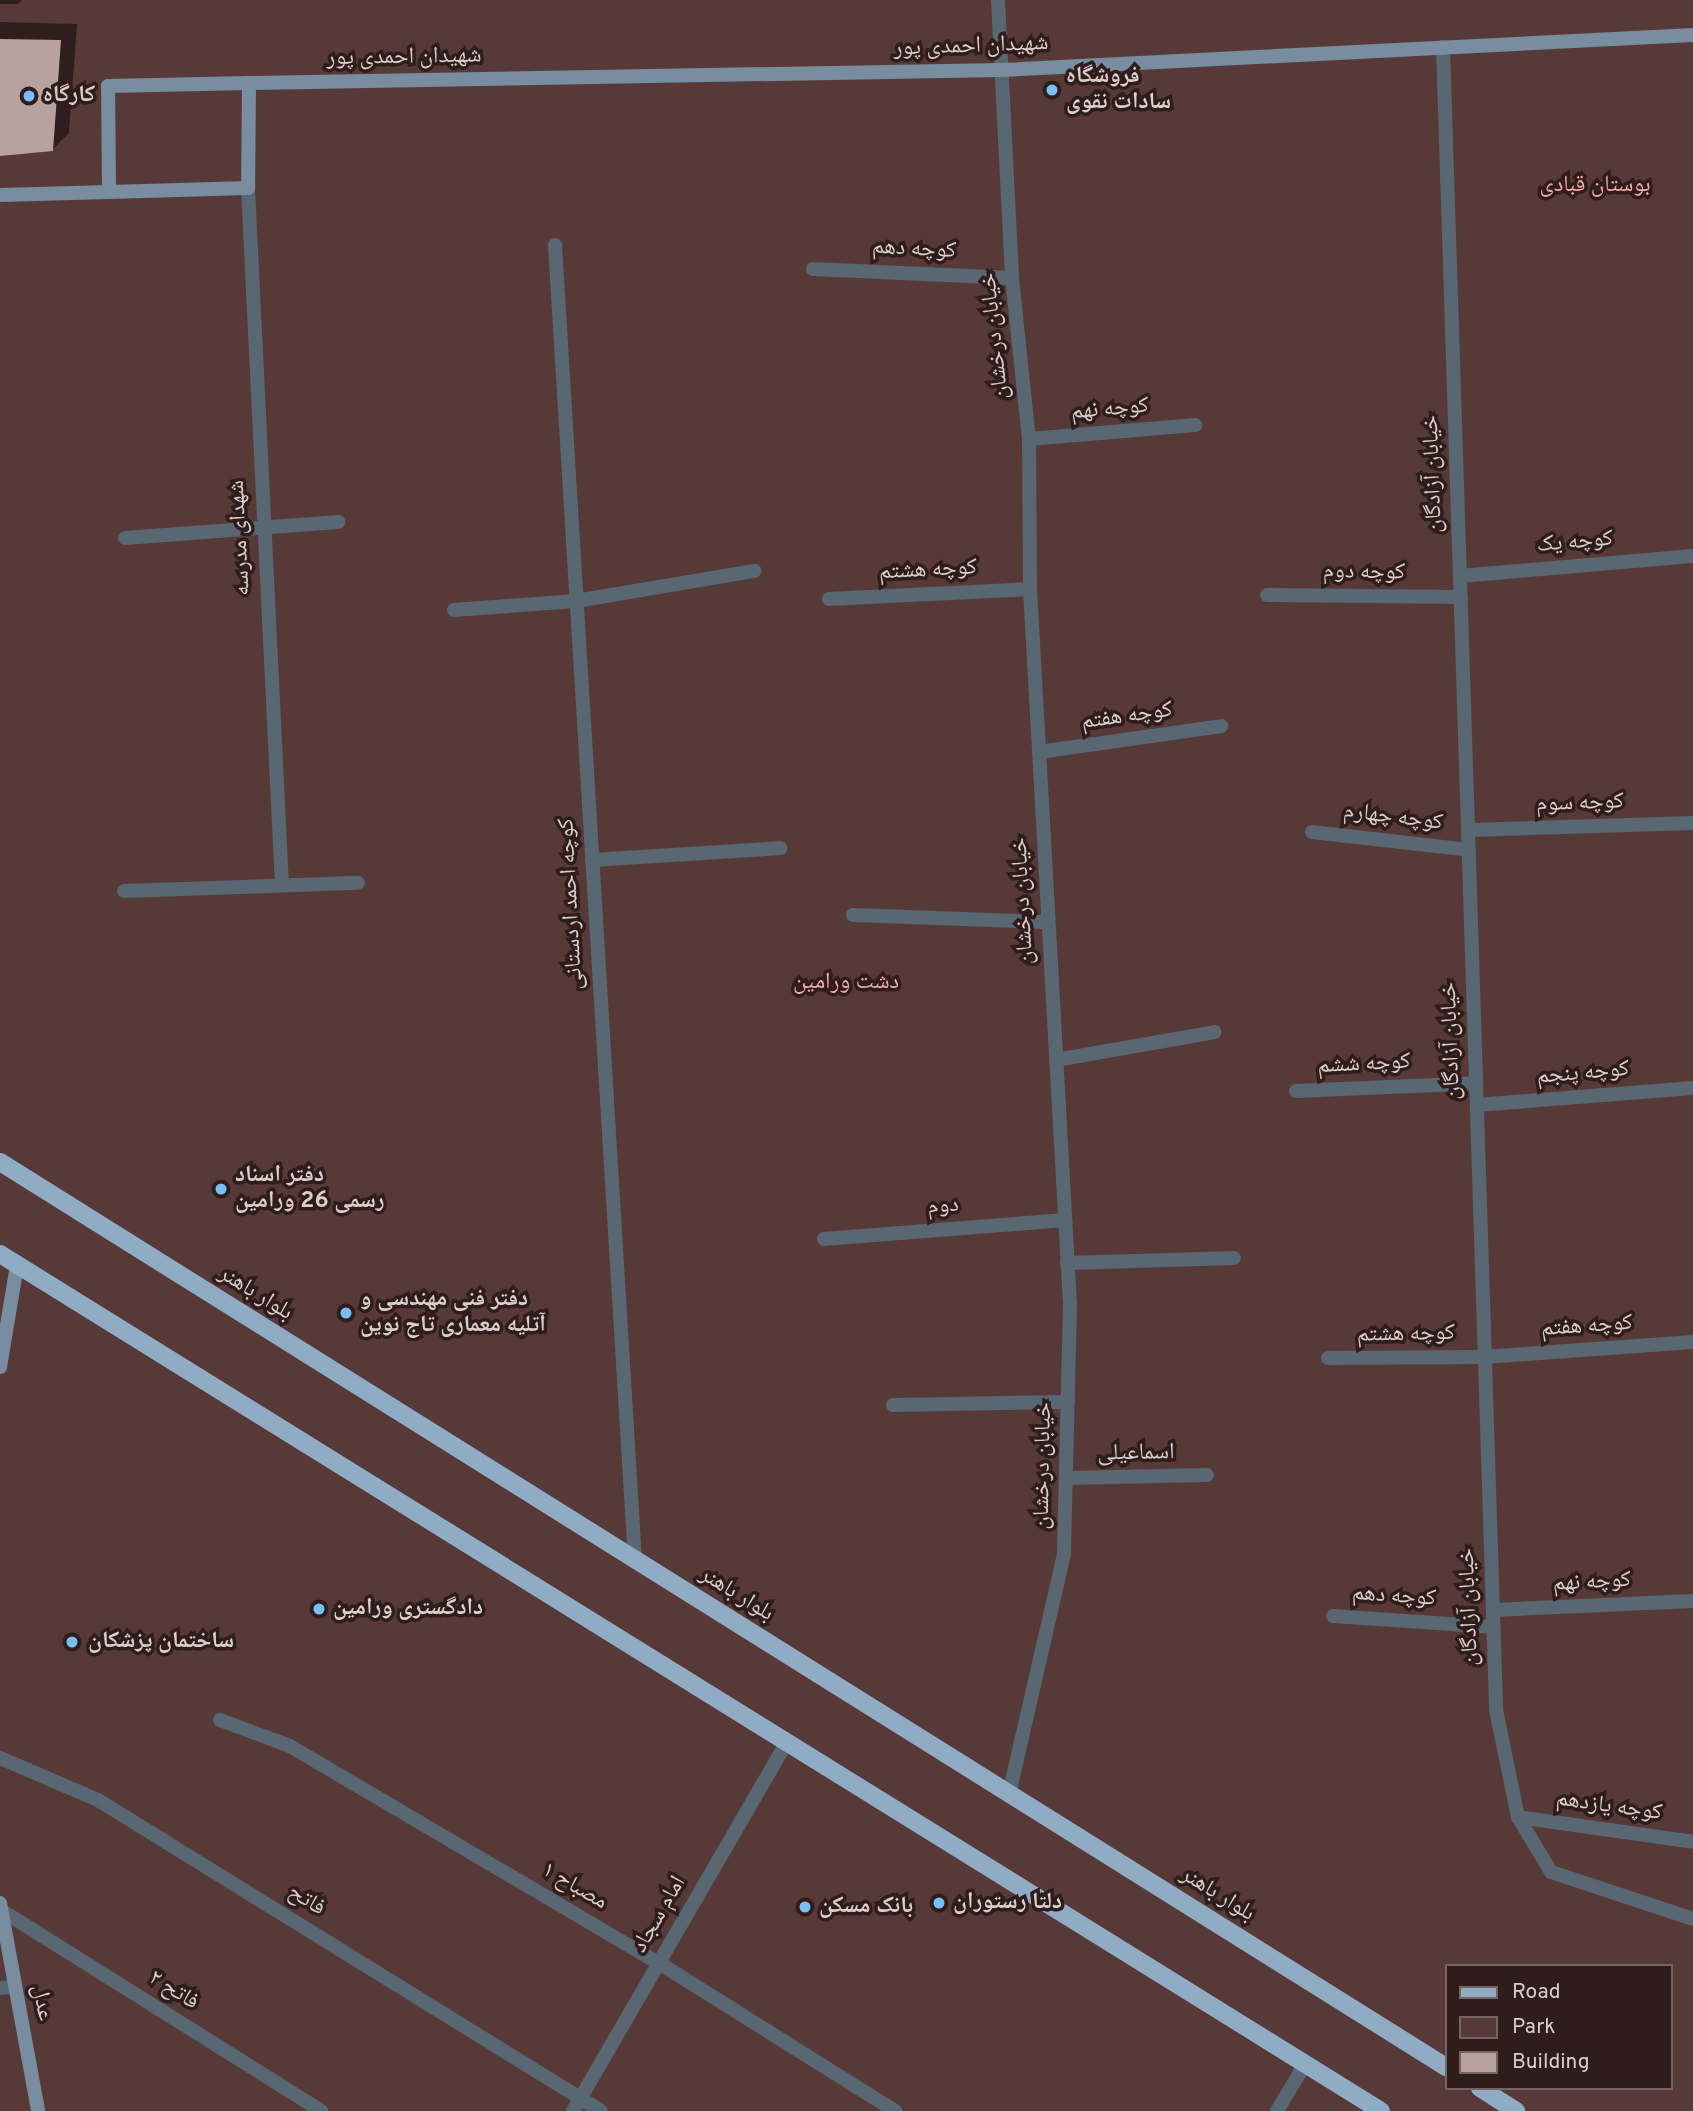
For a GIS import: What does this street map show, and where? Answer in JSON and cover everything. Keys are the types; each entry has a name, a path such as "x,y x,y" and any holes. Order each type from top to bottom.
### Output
{"main road":[{"name":"بلوار باهنر","path":"0,1162 1444,2066"},
{"path":"0,1254 1381,2111"},
{"path":"1483,2090 1516,2111"}],"street":[{"name":"خیابان درخشان","path":"998,0 1012,278 1029,439 1030,589 1065,1220 1068,1402 1064,1554 1009,1794"},
{"name":"شهیدان احمدی پور","path":"109,192 108,86 1001,70 1693,35"},
{"name":"خیابان آزادگان","path":"1443,47 1496,1710 1518,1816 1551,1872 1693,1919"},
{"path":"0,195 248,188 249,83"},
{"name":"شهدای مدرسه","path":"248,188 262,526 282,885"},
{"name":"کوچه احمد اردستانی","path":"555,245 635,1560"},
{"name":"کوچه دهم","path":"813,269 1012,278"},
{"name":"کوچه نهم","path":"1029,439 1195,425"},
{"path":"125,538 338,522"},
{"name":"کوچه یک","path":"1460,576 1693,556"},
{"path":"454,610 576,601 754,571"},
{"name":"کوچه هشتم","path":"829,599 1030,589"},
{"name":"کوچه دوم","path":"1267,595 1461,597"},
{"name":"کوچه هفتم","path":"1039,752 1221,726"},
{"name":"کوچه سوم","path":"1468,830 1693,823"},
{"name":"کوچه چهارم","path":"1312,832 1469,850"},
{"path":"592,860 781,848"},
{"path":"124,891 358,883"},
{"path":"853,915 1048,922"},
{"path":"1056,1060 1215,1032"},
{"name":"کوچه ششم","path":"1296,1091 1476,1083"},
{"name":"کوچه پنجم","path":"1477,1105 1693,1088"},
{"name":"دوم","path":"824,1239 1065,1220"},
{"path":"1067,1263 1234,1258"},
{"path":"0,1367 18,1265"},
{"name":"کوچه هفتم","path":"1484,1357 1693,1342"},
{"name":"کوچه هشتم","path":"1328,1358 1484,1357"},
{"path":"893,1405 1068,1402"},
{"name":"اسماعیلی","path":"1066,1478 1206,1475"},
{"name":"کوچه نهم","path":"1493,1611 1693,1601"},
{"name":"کوچه دهم","path":"1333,1616 1493,1627"},
{"name":"مصباح ۱","path":"220,1720 290,1746 659,1963 895,2111"},
{"name":"امام سجاد","path":"576,2105 787,1742"},
{"name":"فاتح","path":"0,1758 98,1800 576,2105 601,2111"},
{"name":"کوچه یازدهم","path":"1518,1816 1693,1842"},
{"name":"عدل","path":"1,1906 38,2111"},
{"name":"فاتح ۲","path":"1,1906 321,2111"},
{"path":"0,1989 15,1987"},
{"path":"1277,2111 1305,2064"}],"green space":[{"name":"دشت ورامین","path":"0,0 1693,0 1693,2111 0,2111"}],"building":[{"name":"کارگاه","path":"0,39 61,40 53,151 0,156"}],"place":[{"name":"فروشگاه سادات نقوی","path":"1052,90"},
{"name":"کارگاه","path":"29,96"},
{"name":"دفتر اسناد رسمی 26 ورامین","path":"221,1189"},
{"name":"دفتر فنی مهندسی و آتلیه معماری تاج نوین","path":"346,1313"},
{"name":"دادگستری ورامین","path":"319,1609"},
{"name":"ساختمان پزشکان","path":"72,1642"},
{"name":"دلتا رستوران","path":"939,1903"},
{"name":"بانک مسکن","path":"805,1907"}],"park label":[{"name":"بوستان قبادی","path":"1595,186"}]}
